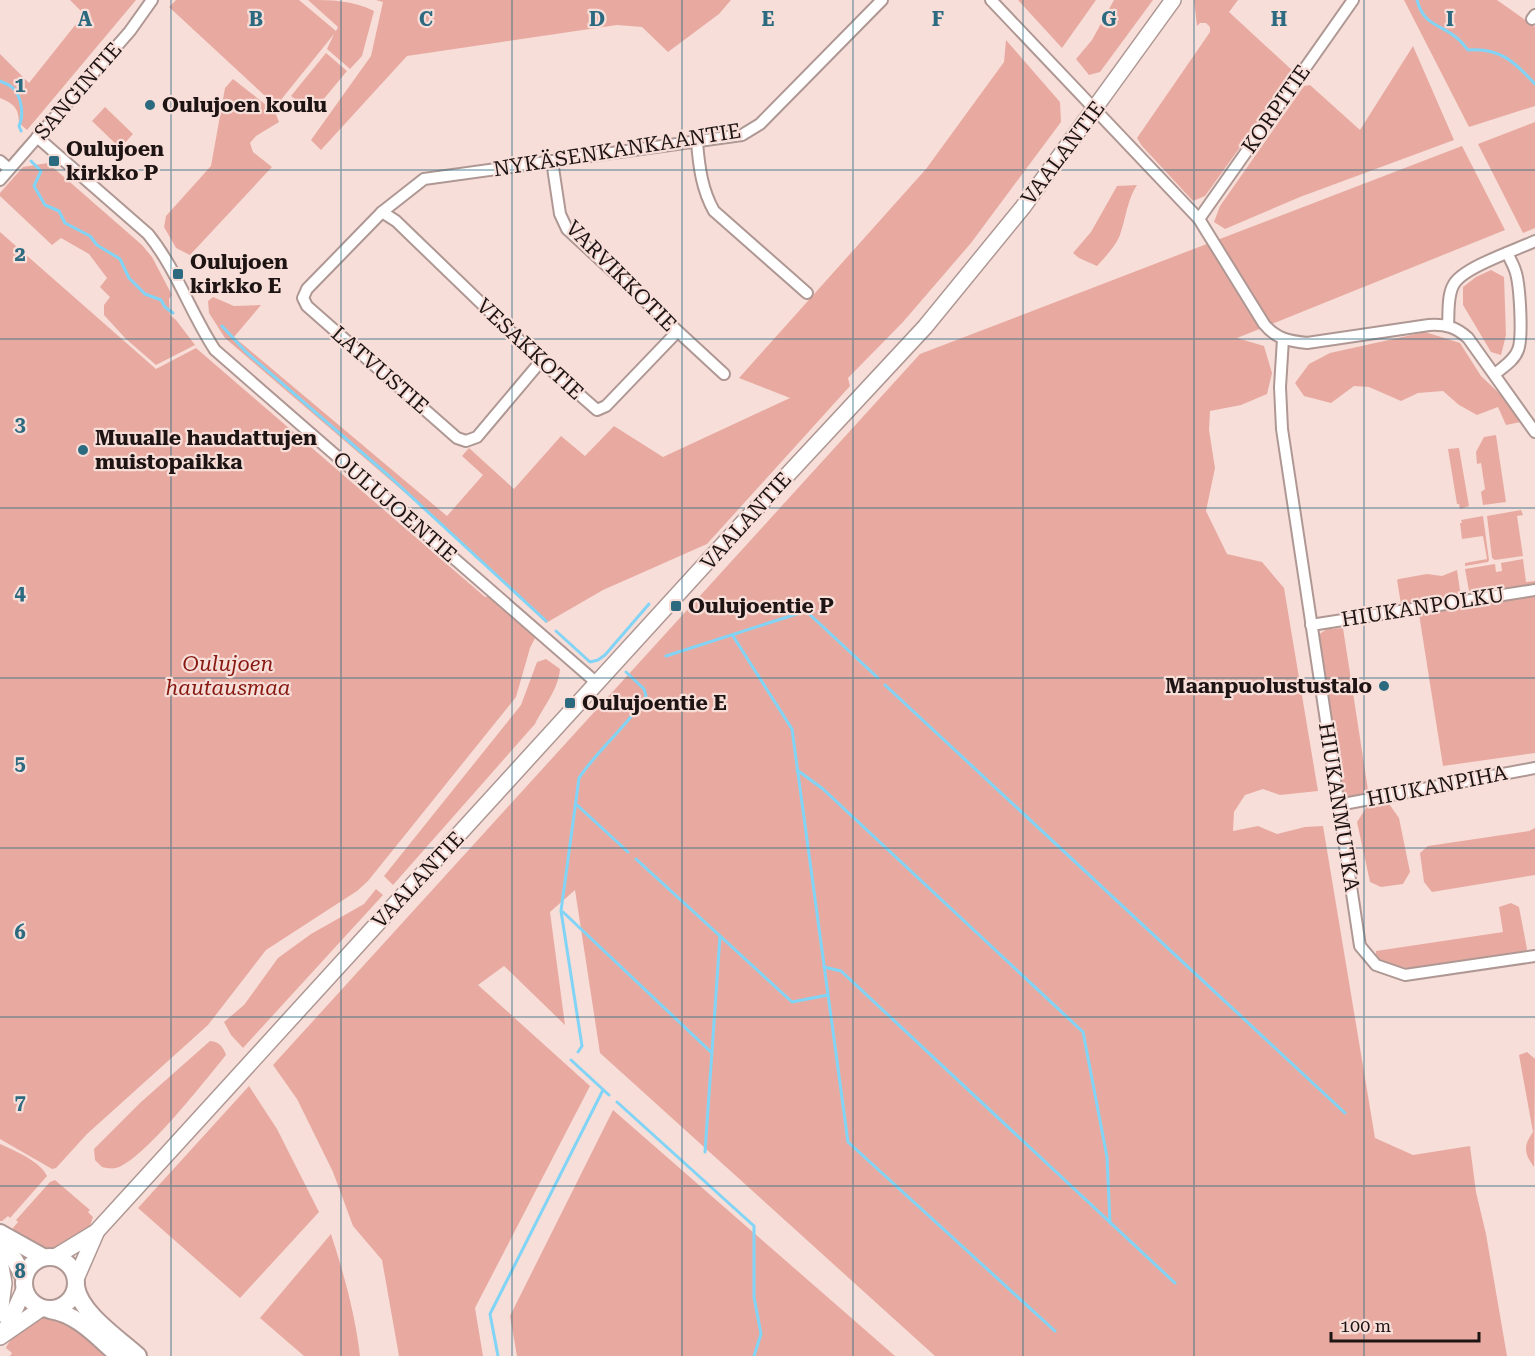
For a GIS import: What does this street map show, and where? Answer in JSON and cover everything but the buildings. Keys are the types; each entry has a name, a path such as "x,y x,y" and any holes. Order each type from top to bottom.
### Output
{"main road":[{"path":"0,1233 31,1301 75,1319 118,1356"},
{"path":"6,1249 62,1259 71,1267 79,1299 86,1309 138,1356"},
{"path":"24,1283 29,1266 49,1257"},
{"path":"46,1309 56,1309 68,1302 75,1292 76,1282"}],"street":[{"name":"SANGINTIE","path":"0,180 130,31 152,0"},
{"name":"NYKÄSENKANKAANTIE","path":"382,212 424,179 742,135 760,124 882,0"},
{"path":"991,0 1198,219 1264,324 1276,336 1300,342 1322,342 1429,325 1448,325 1460,330 1468,338 1535,432"},
{"name":"VAALANTIE","path":"49,1257 96,1232 739,527 925,327 1023,207 1173,0"},
{"name":"KORPITIE","path":"1198,219 1353,0"},
{"name":"OULUJOENTIE","path":"37,137 148,234 158,247 203,333 215,350 598,684"},
{"path":"697,142 704,189 714,212 807,293"},
{"path":"0,161 9,169"},
{"name":"VARVIKKOTIE","path":"552,161 560,213 567,229 723,374"},
{"name":"VESAKKOTIE","path":"382,212 396,221 541,361 597,410 606,406 677,332"},
{"name":"LATVUSTIE","path":"382,212 307,289 303,298 307,306 457,438 466,441 477,436 541,361"},
{"path":"1448,325 1450,296 1453,285 1459,278 1476,267 1535,241"},
{"path":"1495,374 1513,359 1518,350 1520,338 1518,283 1507,253"},
{"name":"HIUKANMUTKA","path":"1283,339 1280,387 1282,429 1360,946 1376,965 1405,975 1535,956"},
{"name":"HIUKANPOLKU","path":"1311,625 1535,590"},
{"name":"HIUKANPIHA","path":"1338,805 1535,768"},
{"name":"VAALANTIE","path":"76,1282 96,1232"},
{"path":"0,1314 6,1249"},
{"path":"2,1335 24,1283"},
{"path":"2,1335 46,1309"}],"green space":[{"path":"70,0 136,0 27,130 19,123 18,113 14,107 0,98 0,54 29,83 84,14"},
{"path":"176,0 299,0 336,31 338,27 308,0 350,3 374,11 362,56 350,69 327,49 334,34 276,106 169,7"},
{"path":"376,0 731,0 719,14 668,52 642,27 617,25 407,56 321,150 311,140 371,56 383,2"},
{"path":"1018,0 1096,0 1062,48"},
{"path":"1114,0 1153,0 1100,72 1089,75 1076,59 1092,40"},
{"path":"1194,0 1238,0 1229,12 1294,72 1205,196 1193,201 1137,138 1210,32 1210,27 1206,23 1200,23 1197,26"},
{"path":"1404,0 1497,0 1535,27 1535,106 1469,127"},
{"path":"1006,40 1060,102 1061,122 971,243 903,322 848,378 850,386 707,544 603,590 546,623 446,528 225,338 209,313 208,301 213,297 234,306 261,305 234,337 447,516 483,475 462,456 469,448 514,489 561,436 585,456 614,426 663,457 790,398 739,378 926,169 1004,62"},
{"path":"1413,46 1454,140 1300,197 1225,229 1214,222 1220,206 1304,86 1310,85 1360,130"},
{"path":"326,53 347,71 312,113 291,96"},
{"path":"233,79 275,112 279,122 256,136 250,143 253,152 272,167 190,255 176,248 164,227 166,216 211,166 225,88"},
{"path":"105,107 133,134 120,148 92,121"},
{"path":"1535,122 1535,228 1523,233 1478,144"},
{"path":"1462,146 1505,230 1237,338 1264,346 1272,373 1267,394 1241,405 1210,411 1209,430 1215,468 1206,511 1227,554 1262,562 1284,588 1318,791 1280,795 1263,789 1245,795 1234,812 1233,831 1258,826 1277,834 1305,827 1323,826 1375,1138 1413,1155 1470,1146 1476,1192 1486,1234 1507,1356 935,1356 600,1053 575,890 550,912 565,1025 504,966 478,985 590,1086 475,1308 483,1356 399,1356 382,1260 353,1226 333,1172 297,1099 273,1065 920,354"},
{"path":"48,163 142,245 152,257 172,295 169,299 170,315 195,345 156,365 126,339 104,315 104,305 110,297 100,287 107,278 89,254 61,238 52,245 0,196 0,193 23,167"},
{"path":"1137,185 1118,239 1097,266 1073,253 1091,232 1117,186"},
{"name":"Oulujoen hautausmaa","path":"0,232 156,369 196,348 485,597 490,596 536,636 530,648 516,697 368,881 357,891 266,950 208,1025 87,1134 56,1168 52,1169 0,1139"},
{"path":"1491,270 1504,277 1506,335 1501,355 1491,352 1463,305 1463,287 1476,277"},
{"path":"1425,332 1460,343 1481,376 1502,396 1521,422 1506,425 1498,407 1477,415 1459,405 1443,391 1418,393 1401,401 1369,387 1354,386 1331,403 1304,396 1295,383 1309,364 1330,353"},
{"path":"1496,435 1506,502 1483,505 1481,492 1485,489 1481,463 1477,464 1476,452 1484,437"},
{"path":"1459,448 1469,506 1460,509 1457,504 1448,449"},
{"path":"1521,510 1523,515 1517,516 1523,556 1495,560 1492,558 1487,516"},
{"path":"1483,516 1489,560 1465,566 1465,563 1487,559 1483,536 1462,539 1461,520"},
{"path":"1523,559 1526,582 1535,581 1535,587 1492,593 1489,589 1469,591 1465,569 1495,564 1496,572 1502,571 1501,563"},
{"path":"1457,570 1461,597 1406,606 1401,604 1397,580 1427,574 1442,576"},
{"path":"1535,595 1535,753 1443,766 1419,614"},
{"path":"1343,628 1368,790 1364,796 1347,799 1343,797 1318,635 1327,629"},
{"path":"546,659 560,669 559,676 535,724 393,885 384,876 521,705 537,662"},
{"path":"1387,801 1399,818 1410,872 1403,884 1381,887 1370,882 1357,822 1368,805"},
{"path":"1535,828 1535,875 1432,892 1424,882 1420,853 1428,846 1529,831"},
{"path":"376,889 383,895 243,1048 231,1035 224,1022 244,1005 278,958 311,934 364,904"},
{"path":"1511,903 1519,907 1527,949 1524,954 1425,968 1388,965 1377,958 1376,951 1503,932 1499,907"},
{"path":"210,1041 220,1045 226,1055 190,1099 157,1136 127,1162 116,1168 102,1167 95,1160 94,1149 141,1102"},
{"path":"1527,1052 1535,1059 1534,1167 1526,1150 1533,1132 1519,1055"},
{"path":"249,1086 277,1129 319,1212 240,1298 138,1208"},
{"path":"613,1110 895,1356 517,1356 510,1316"},
{"path":"0,1144 33,1161 47,1176 10,1218 8,1216 2,1221 0,1221"},
{"path":"55,1180 90,1210 88,1212 93,1217 86,1230 51,1251 46,1251 17,1239 13,1228 18,1222 16,1220 50,1182"},
{"path":"331,1234 348,1294 360,1356 304,1356 260,1318"},
{"path":"49,1316 61,1318 113,1356 10,1356 12,1353 6,1348 13,1337 30,1323"}],"waterway":[{"path":"1417,0 1420,9 1429,20 1452,34 1468,50 1489,51 1506,58 1535,84"},
{"path":"0,81 12,87 18,96 22,112 19,126 21,131"},
{"path":"31,161 41,171 34,186 45,205 59,211 65,223 90,236 97,245 120,259 129,278 145,294 161,300 165,307 173,313"},
{"path":"222,326 246,352 389,476 546,621"},
{"path":"556,631 590,662 598,660 605,655 649,604"},
{"path":"666,656 806,611 878,678"},
{"path":"733,636 792,729 848,1142 1055,1331"},
{"path":"578,1052 582,1046 561,911 579,778 646,696 644,689 626,672"},
{"path":"885,685 1345,1113"},
{"path":"797,770 823,789 1083,1032 1107,1157 1110,1223"},
{"path":"577,805 628,852"},
{"path":"636,859 792,1002 828,995"},
{"path":"563,912 712,1053"},
{"path":"705,1152 720,936"},
{"path":"824,967 841,971 1175,1283"},
{"path":"571,1060 609,1095"},
{"path":"498,1356 490,1314 603,1090"},
{"path":"617,1102 754,1226 754,1297 761,1334 754,1356"}],"place":[{"name":"Oulujoen koulu","path":"150,105"},
{"name":"Oulujoen kirkko P","path":"54,161"},
{"name":"Oulujoen kirkko E","path":"178,274"},
{"name":"Muualle haudattujen muistopaikka","path":"83,450"},
{"name":"Oulujoentie P","path":"676,606"},
{"name":"Maanpuolustustalo","path":"1384,686"},
{"name":"Oulujoentie E","path":"570,703"}]}
